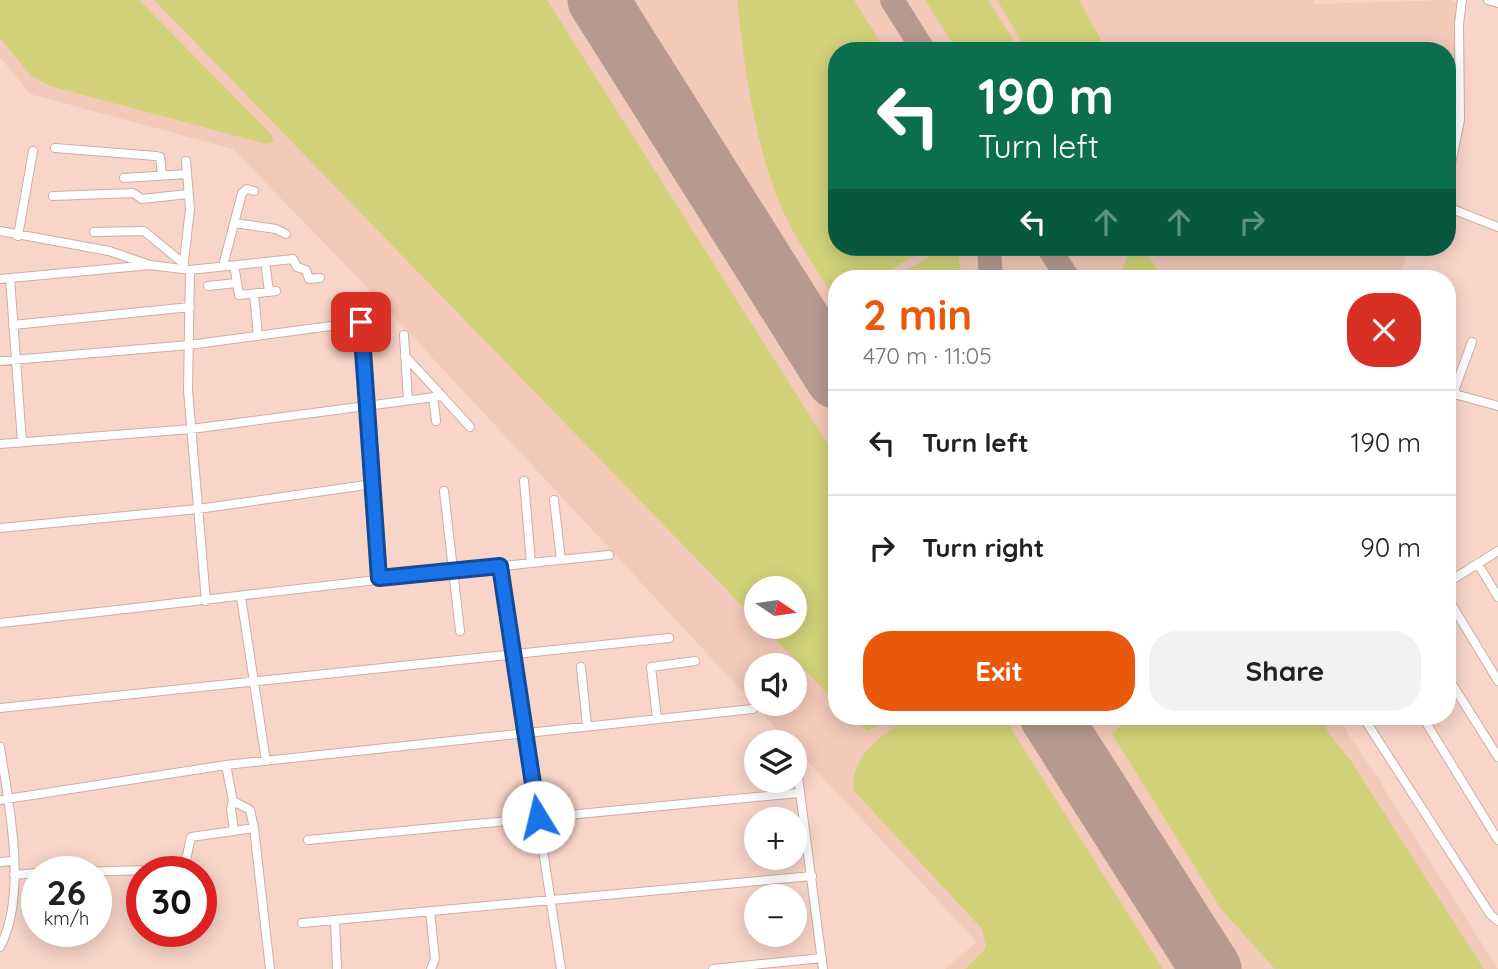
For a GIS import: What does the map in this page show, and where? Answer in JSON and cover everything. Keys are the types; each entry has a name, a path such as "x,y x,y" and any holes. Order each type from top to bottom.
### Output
{"street":[{"path":"1456,139 1460,120 1459,24 1462,0"},
{"path":"1488,0 1498,3"},
{"path":"55,148 156,156 160,158 162,175"},
{"path":"18,236 33,151"},
{"path":"186,161 191,429 206,601"},
{"path":"124,177 187,174"},
{"path":"223,267 242,193 247,189 254,191"},
{"path":"53,196 133,192 142,199 188,194"},
{"path":"1456,211 1498,227"},
{"path":"234,223 276,229 286,234"},
{"path":"0,231 109,251 150,265"},
{"path":"94,232 144,231 186,267"},
{"path":"22,442 13,325 5,279 150,265 223,267 295,259 297,267 305,269 309,279 320,278"},
{"path":"235,271 239,295 272,292 266,269"},
{"path":"208,286 236,283"},
{"path":"254,294 258,336"},
{"path":"13,325 190,307"},
{"path":"0,360 189,345 361,322 379,578"},
{"path":"404,335 408,400"},
{"path":"1456,386 1472,342"},
{"path":"405,356 437,397 470,427"},
{"path":"1456,393 1498,405"},
{"path":"0,444 191,429 437,397"},
{"path":"436,421 437,397"},
{"path":"524,481 531,563"},
{"path":"0,528 198,509 373,484"},
{"path":"444,491 460,631"},
{"path":"554,500 561,560"},
{"path":"1456,577 1498,551"},
{"path":"0,623 241,597 379,578 609,555"},
{"path":"1478,564 1498,597"},
{"path":"500,566 561,969"},
{"path":"241,597 266,761"},
{"path":"1456,612 1498,681"},
{"path":"0,708 513,652 669,638"},
{"path":"657,719 651,667 695,661"},
{"path":"581,667 587,726"},
{"path":"1456,691 1498,757"},
{"path":"4,800 226,765 744,710"},
{"path":"1367,725 1489,914 1498,921"},
{"path":"1427,725 1498,841"},
{"path":"0,747 14,875 9,930 0,947"},
{"path":"226,765 233,801 234,831"},
{"path":"308,840 799,793 823,969"},
{"path":"233,801 250,810 254,828 270,969"},
{"path":"186,856 191,836 254,828"},
{"path":"0,862 13,861"},
{"path":"14,875 21,874"},
{"path":"302,923 812,876"},
{"path":"430,911 435,959 430,969"},
{"path":"335,920 337,969"},
{"path":"713,969 822,958"}],"shaded area":[{"path":"0,0 1314,0 1315,4 1450,0 1458,4 1456,61 1456,42 828,42 828,256 1406,256 1402,270 828,270 828,725 1344,725 1498,969 945,969 977,942 807,761 807,730 778,730 765,716 807,716 807,653 744,653 744,694 362,282 233,149 30,94 0,57"},
{"path":"0,0 139,0 271,134 274,142 266,144 50,86 31,76 0,38"},
{"path":"154,0 547,0 828,444 828,694 807,672 807,653 788,653 775,639 807,639 807,576 744,576 744,608"},
{"path":"737,0 854,0 880,42 828,42 828,256 913,256 891,270 828,270 828,288 794,233 768,171 760,143"},
{"path":"925,0 988,0 1014,42 951,42"},
{"path":"997,0 1079,0 1102,42 1022,42"},
{"path":"929,256 959,256 960,270 907,270"},
{"path":"1126,256 1149,256 1158,270 1122,270"},
{"path":"861,725 879,725 868,731"},
{"path":"898,725 1009,725 1163,969 965,969 986,948 982,929 854,791 857,766 880,738"},
{"path":"1122,725 1326,725 1327,731 1351,761 1484,969 1275,969 1221,909 1112,734"}],"taxiway":[{"path":"892,0 918,42"},
{"path":"990,256 990,270"},
{"path":"1054,256 1063,270"},
{"path":"1079,725 1078,735 1083,760 1095,786"}],"runway":[{"path":"598,0 828,365"},
{"path":"1056,725 1211,969"}],"route":[{"path":"361,322 379,578 500,566 538,817"}]}
